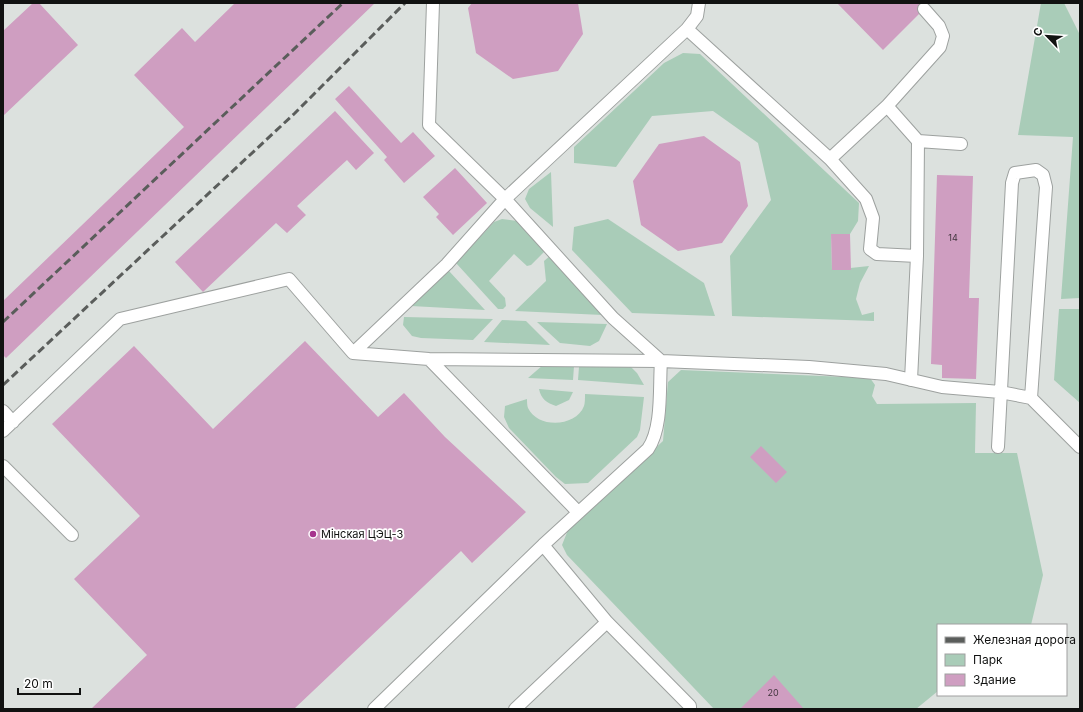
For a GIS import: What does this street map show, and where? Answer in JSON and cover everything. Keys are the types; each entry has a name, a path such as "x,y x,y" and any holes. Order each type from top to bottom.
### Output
{"lane":[{"path":"433,3 429,125 505,199 613,318 661,361"},
{"path":"353,353 447,264 505,199 686,29 697,16 699,3"},
{"path":"830,159 887,106 940,47 943,36 941,31 924,9"},
{"path":"686,29 830,159 870,206 873,218 870,248 877,254 917,256"},
{"path":"887,106 918,141 917,256 911,380"},
{"path":"918,141 960,144"},
{"path":"998,448 1012,183 1015,173 1036,170 1043,175 1046,187 1031,398"},
{"path":"3,431 120,319 289,279 353,353 429,359 661,361 809,367 886,374 942,387 1000,392 1031,398 1080,448"},
{"path":"429,359 578,512"},
{"path":"374,709 543,545 648,449 654,440 657,428 661,361"},
{"path":"3,411 13,422"},
{"path":"3,466 72,534"},
{"path":"543,545 607,622 690,706 690,709"},
{"path":"515,709 607,622"}],"green space":[{"path":"1041,3 1064,3 1080,35 1080,298 1061,299 1073,137 1018,135"},
{"path":"683,53 700,54 859,203 858,221 850,234 831,234 832,270 869,266 860,283 856,299 862,315 874,312 874,321 732,316 730,256 771,200 758,143 713,111 652,116 616,167 574,163 574,147 664,63"},
{"path":"551,172 553,227 530,208 525,199 529,189"},
{"path":"502,219 517,221 541,245 544,252 531,265 527,266 514,254 489,281 505,298 506,306 503,309 498,309 456,263 494,222"},
{"path":"608,219 704,283 715,316 632,313 572,250 574,227"},
{"path":"551,255 603,315 515,311 546,281 544,261"},
{"path":"449,271 485,310 411,306"},
{"path":"1059,309 1080,309 1080,403 1054,380"},
{"path":"404,317 493,319 473,340 421,338 412,336 403,325"},
{"path":"502,320 526,321 550,345 484,342"},
{"path":"537,322 607,324 599,341 590,346 560,343"},
{"path":"543,365 574,366 573,380 528,378"},
{"path":"579,367 631,367 637,373 644,385 578,380"},
{"path":"681,370 870,378 875,385 872,396 877,404 976,403 975,453 1017,453 1043,575 1031,624 937,624 937,692 916,709 714,709 567,555 562,545 568,530 663,441 668,382"},
{"path":"539,389 573,392 569,400 556,406 545,400"},
{"path":"585,394 644,397 640,430 637,437 588,483 565,484 556,477 509,428 504,417 505,406 527,399 528,408 533,415 540,420 557,423 573,418 580,413 584,406"}],"building":[{"path":"33,3 39,3 78,45 3,116 3,31"},
{"path":"235,3 375,3 6,358 3,355 3,301 184,127 134,75 182,28 195,42"},
{"path":"472,3 578,3 583,34 558,71 513,79 476,53 468,8"},
{"path":"837,3 930,3 883,50"},
{"path":"349,86 401,143 413,132 435,156 404,183 384,160 387,157 335,99"},
{"path":"335,111 374,153 356,170 347,160 297,206 306,215 287,233 276,223 203,292 175,262"},
{"path":"704,136 740,162 748,206 722,243 678,251 641,225 633,181 659,144"},
{"path":"455,168 487,203 453,235 436,217 439,214 423,197"},
{"path":"937,175 973,176 969,298 979,298 976,379 942,378 942,365 931,364"},
{"path":"831,234 850,234 851,270 832,270"},
{"name":"Мінская ЦЭЦ-3","path":"305,341 378,417 404,393 445,437 526,512 472,563 461,551 294,709 91,709 147,655 74,579 140,516 52,424 134,346 213,429"},
{"path":"761,446 787,472 776,483 750,457"},
{"path":"774,675 804,709 740,709"}],"railway":[{"path":"3,322 343,3"},
{"path":"3,385 295,113 405,3"}],"place":[{"name":"Мінская ЦЭЦ-3","path":"313,534"}]}
